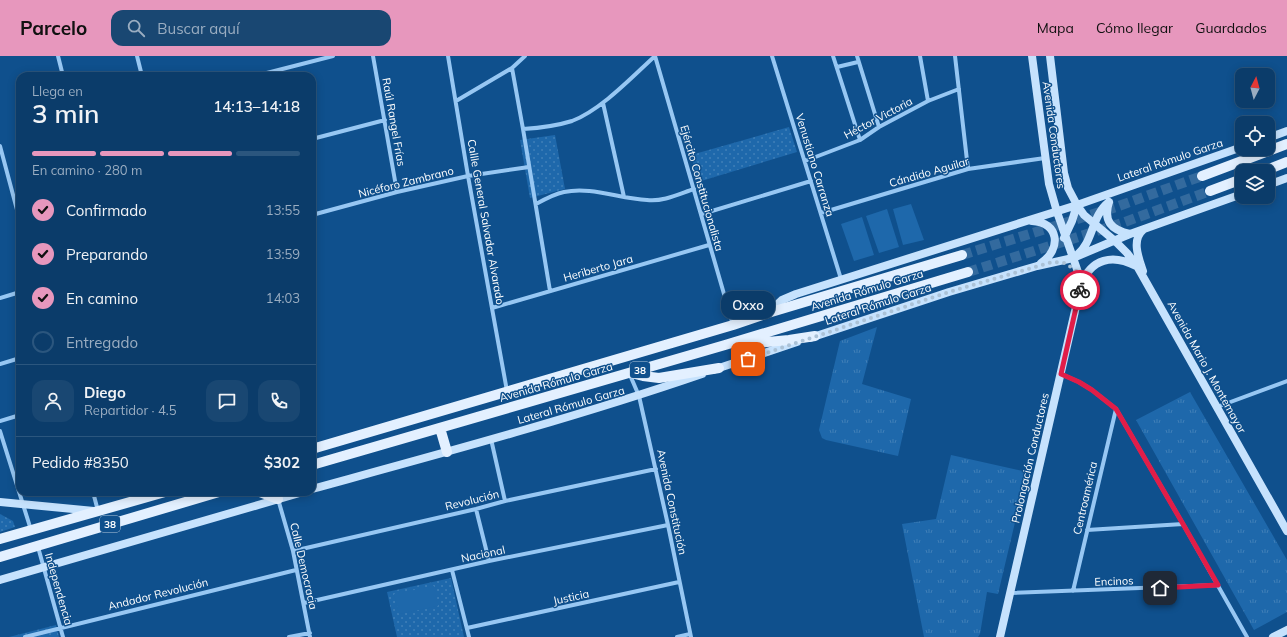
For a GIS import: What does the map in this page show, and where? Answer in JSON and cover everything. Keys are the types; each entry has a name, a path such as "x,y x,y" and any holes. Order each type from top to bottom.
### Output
{"main road":[{"path":"1202,176 1287,144"},
{"path":"1275,167 1287,162"},
{"path":"1210,191 1235,182"},
{"name":"Avenida Rómulo Garza","path":"316,448 962,256"},
{"name":"Avenida Rómulo Garza","path":"316,464 630,373 968,272"},
{"path":"725,345 789,340 815,336"},
{"path":"630,373 659,378 719,368"},
{"path":"440,428 447,452"},
{"name":"38","path":"0,539 150,496"},
{"name":"38","path":"0,556 206,496"},
{"path":"270,496 278,499"}],"street":[{"path":"58,56 62,72"},
{"path":"137,56 141,72"},
{"path":"270,72 332,56"},
{"name":"Raúl Rangel Frías","path":"373,56 397,192"},
{"name":"Callle General Salvador Alvarado","path":"448,56 507,392"},
{"path":"456,101 512,68 525,56"},
{"path":"523,129 548,127 573,120 603,103 655,56"},
{"name":"Ejército Constitucionalista","path":"655,56 733,325"},
{"name":"Venustiano Carranza","path":"772,56 841,279"},
{"path":"833,56 860,140"},
{"path":"857,56 879,127"},
{"path":"920,56 928,101"},
{"path":"955,56 968,169"},
{"name":"Avenida Conductores","path":"1032,56 1049,184 1081,285"},
{"name":"Avenida Conductores","path":"1050,56 1064,173 1068,188 1077,205 1084,215 1094,223"},
{"path":"837,67 858,62"},
{"path":"512,68 550,291"},
{"name":"Héctor Victoria","path":"805,161 860,140 879,127 928,101 959,89"},
{"path":"603,103 624,198"},
{"path":"316,138 385,120"},
{"path":"1275,135 1287,131"},
{"path":"0,146 16,206"},
{"name":"Lateral Rómulo Garza","path":"768,313 782,300 796,294 1057,212 1235,149"},
{"name":"Cándido Aguilar","path":"821,213 968,169 1045,158"},
{"name":"Nicéforo Zambrano","path":"316,213 397,192 468,176 529,166"},
{"path":"1275,182 1287,178"},
{"path":"702,214 811,181"},
{"path":"536,204 565,192 578,191 624,198 656,200 694,189"},
{"path":"1113,192 1109,202 1107,215 1109,223 1119,231 1130,234"},
{"path":"1052,258 1073,258 1130,234 1235,196"},
{"path":"1073,258 1084,248 1098,213 1109,202"},
{"path":"1052,258 1065,236 1077,205"},
{"path":"1025,221 1041,223 1052,230 1056,244 1052,258"},
{"name":"Avenida Mario J. Montemayor","path":"1094,223 1115,241 1137,266 1287,531"},
{"path":"1144,229 1138,237 1137,248 1148,286"},
{"name":"Heriberto Jara","path":"492,308 709,245"},
{"path":"1052,258 1065,263 1078,272"},
{"name":"Lateral Rómulo Garza","path":"316,488 447,452 639,396 949,292 1037,266 1052,258"},
{"path":"1081,285 1090,269 1102,261 1110,259 1119,260 1137,266"},
{"name":"Prolongación Conductores","path":"1000,637 1081,285"},
{"path":"0,298 16,293"},
{"path":"0,364 16,359"},
{"name":"Avenida Constitución","path":"630,373 639,396 656,468 690,636"},
{"path":"1061,374 1092,390 1116,409 1247,637"},
{"path":"1217,407 1287,381"},
{"name":"Centroamérica","path":"1073,591 1116,409"},
{"path":"0,421 16,416"},
{"path":"0,431 16,484"},
{"path":"491,439 505,502"},
{"name":"Revolución","path":"293,551 656,468"},
{"path":"20,496 31,530"},
{"path":"0,502 98,511 94,496"},
{"path":"0,580 289,496"},
{"name":"Calle Democracia","path":"278,499 293,551 310,635"},
{"path":"476,510 489,561"},
{"path":"1087,530 1183,524"},
{"name":"Nacional","path":"304,604 489,561 668,525"},
{"name":"Independencia","path":"37,546 63,637"},
{"name":"Andador Revolución","path":"25,637 296,570"},
{"path":"452,570 469,637"},
{"name":"Justicia","path":"467,628 680,582"},
{"name":"Encinos","path":"1011,593 1218,585"},
{"path":"1273,637 1287,630"},
{"path":"289,637 310,635"},
{"path":"677,637 690,636"}],"green space":[{"path":"789,127 797,152 698,182 691,155"},
{"path":"555,135 565,189 530,198 520,140"},
{"path":"911,204 924,240 903,245 893,209"},
{"path":"887,209 899,247 879,253 866,216"},
{"path":"862,217 874,255 854,261 841,224"},
{"path":"877,327 862,384 911,399 898,456 826,440 822,438 819,430 840,341"},
{"path":"1190,392 1287,560 1287,612 1254,630 1136,420"},
{"path":"951,455 1027,472 998,594 987,592 980,634 978,637 924,637 902,524 936,519"},
{"path":"0,514 13,521 15,527 0,532"},
{"path":"451,578 464,637 397,637 387,592"},
{"path":"434,586 438,606 399,614 394,594"},
{"path":"56,625 59,637 9,637"}],"tunnel":[{"path":"962,255 1116,207 1202,176"},
{"path":"968,272 1122,223 1210,191"}],"way so far":[{"path":"748,359 949,292 1052,262 1065,263 1078,272 1081,285 1080,290"}],"place":[{"name":"Oxxo","path":"748,359"}],"route":[{"path":"1080,290 1061,374 1092,390 1116,409 1218,585 1160,588"}]}
